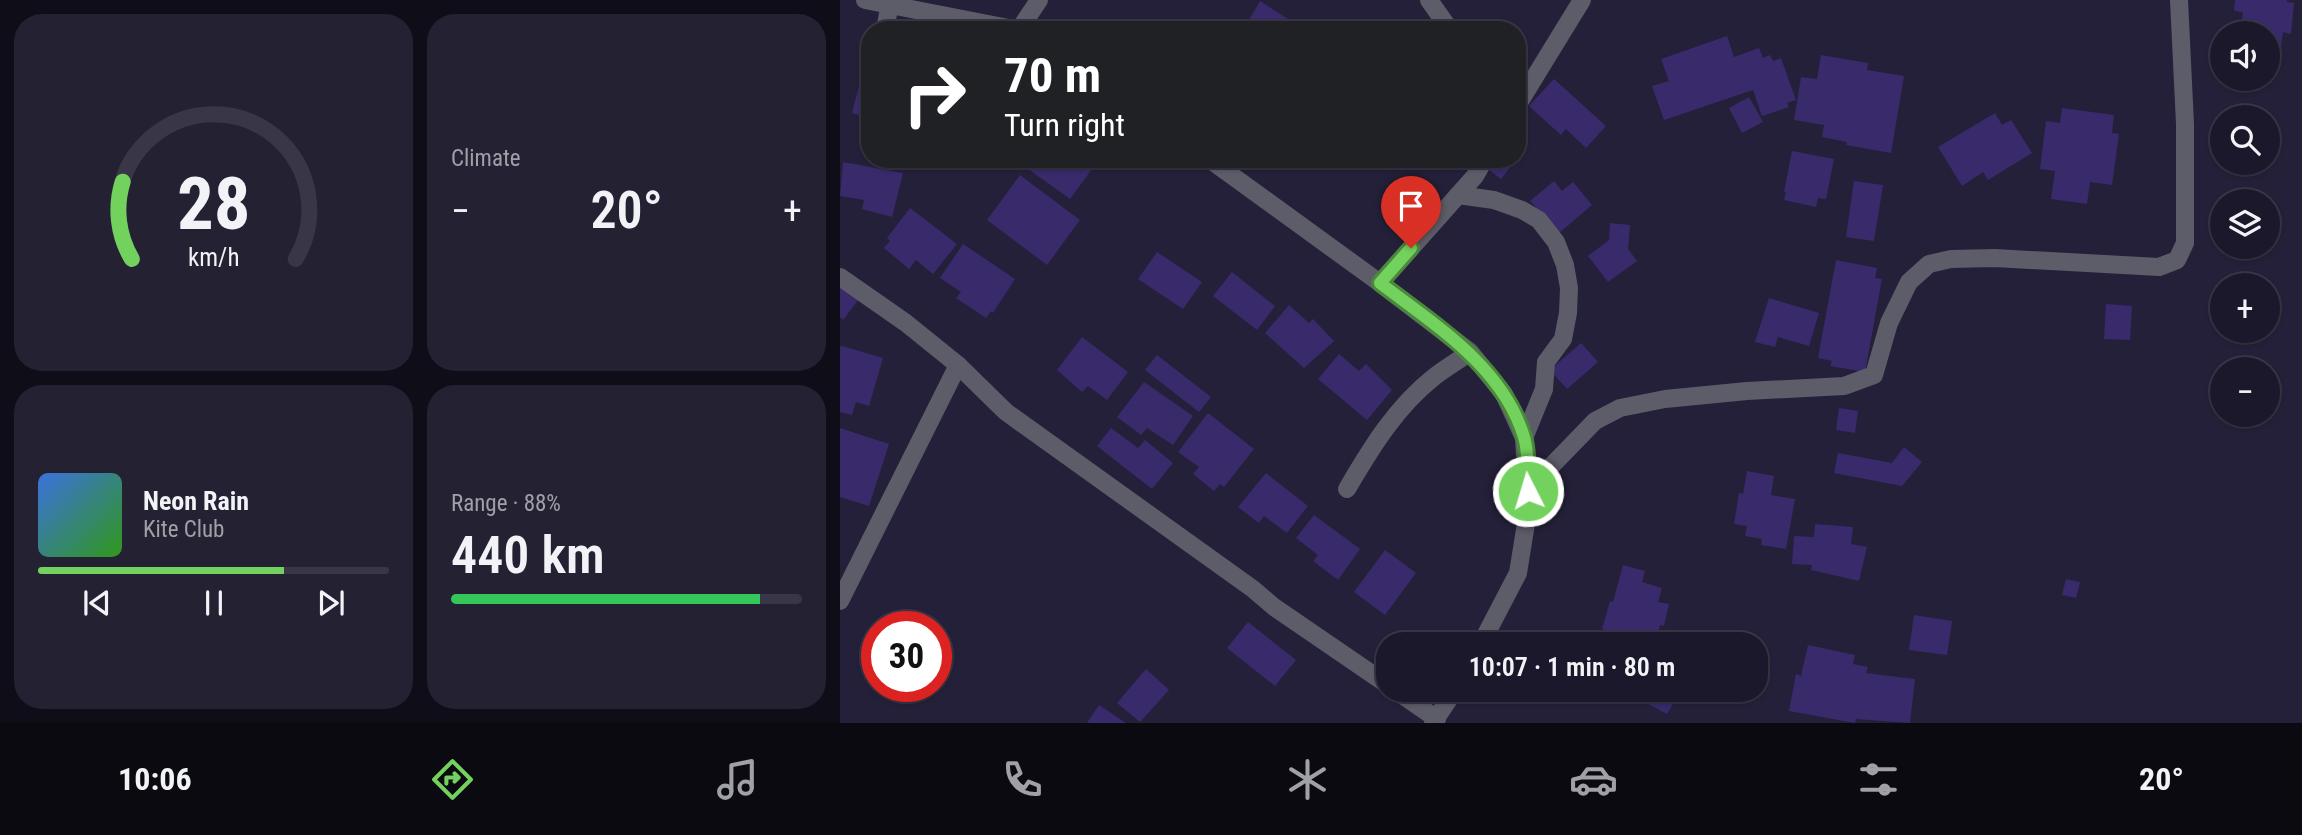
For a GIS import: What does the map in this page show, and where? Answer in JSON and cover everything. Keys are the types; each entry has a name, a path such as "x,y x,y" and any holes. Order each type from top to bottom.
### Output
{"street":[{"path":"865,0 975,21"},
{"path":"1024,21 1039,0"},
{"path":"1429,0 1444,21"},
{"path":"1526,91 1582,0"},
{"path":"1528,491 1595,421 1620,408 1665,399 1844,386 1874,375 1889,323 1909,282 1929,264 1951,259 1995,258 2159,267 2178,260 2185,243 2185,124 2179,0"},
{"path":"887,21 890,3"},
{"path":"1221,168 1380,283 1469,352 1504,394 1524,438 1528,511 1518,573 1487,632"},
{"path":"1380,283 1458,195 1473,168"},
{"path":"1458,195 1494,200 1521,209 1539,220 1556,242 1566,265 1568,313 1563,339 1546,362 1544,389 1524,438"},
{"path":"840,278 906,323 958,365 1006,412 1376,677"},
{"path":"1347,489 1372,447 1396,415 1432,378 1469,352"},
{"path":"840,601 958,365"},
{"path":"1410,702 1435,721 1447,702"}],"building":[{"path":"2235,0 2287,0 2294,3 2291,34 2283,32 2280,54 2280,21 2242,21 2243,12 2234,11"},
{"path":"1260,1 1291,21 1248,21"},
{"path":"1727,36 1734,57 1759,48 1763,58 1770,55 1773,61 1781,58 1796,100 1787,103 1789,107 1762,116 1753,90 1664,120 1652,86 1669,81 1661,59"},
{"path":"1821,55 1868,63 1867,70 1904,76 1891,153 1846,145 1847,142 1822,137 1824,125 1794,120 1801,77 1817,79"},
{"path":"1554,79 1606,126 1586,148 1566,129 1561,135 1529,106"},
{"path":"860,82 861,82 861,116 852,113"},
{"path":"1749,97 1763,122 1742,133 1729,108"},
{"path":"2062,108 2114,115 2112,133 2119,134 2112,185 2090,182 2087,204 2051,199 2055,171 2040,169 2046,121 2060,123"},
{"path":"1995,113 2002,125 2011,120 2032,153 1988,180 1983,172 1962,186 1938,147"},
{"path":"1792,151 1834,159 1826,199 1818,198 1816,207 1784,200"},
{"path":"843,162 861,165 861,168 903,173 892,217 862,209 864,200 840,196"},
{"path":"1027,168 1091,168 1070,199"},
{"path":"1486,168 1509,168 1501,179"},
{"path":"1020,175 1080,220 1047,265 987,220"},
{"path":"1554,181 1562,191 1573,182 1592,205 1559,233 1530,201"},
{"path":"1854,181 1883,185 1874,241 1846,237"},
{"path":"910,208 957,244 933,274 916,260 909,269 884,248 890,241 887,238"},
{"path":"1610,223 1630,225 1628,249 1637,261 1608,282 1588,256 1609,240"},
{"path":"963,244 1015,279 993,313 991,311 986,318 956,298 961,292 940,278"},
{"path":"1157,252 1202,282 1183,309 1138,279"},
{"path":"1836,260 1877,268 1875,278 1882,279 1865,372 1830,366 1832,361 1818,358"},
{"path":"1232,272 1275,306 1257,330 1213,296"},
{"path":"840,285 859,299 843,320 840,317"},
{"path":"1769,298 1819,313 1809,346 1778,337 1775,347 1755,342"},
{"path":"2106,304 2132,306 2130,340 2104,339"},
{"path":"1289,305 1309,323 1313,319 1334,341 1304,368 1265,333"},
{"path":"1082,337 1128,372 1107,400 1088,386 1082,392 1057,370"},
{"path":"1581,343 1598,362 1567,389 1550,370"},
{"path":"842,346 883,358 869,406 856,402 852,415 840,412"},
{"path":"1339,354 1359,371 1366,364 1392,390 1367,420 1318,379"},
{"path":"1157,355 1211,397 1199,412 1145,370"},
{"path":"1144,382 1193,416 1173,445 1147,428 1141,435 1117,417"},
{"path":"1839,408 1858,411 1855,433 1836,430"},
{"path":"1208,413 1254,449 1224,487 1220,484 1214,491 1193,474 1199,467 1178,452"},
{"path":"840,428 889,444 869,506 840,497"},
{"path":"1111,428 1138,448 1145,440 1173,463 1152,489 1097,446"},
{"path":"1904,447 1922,462 1902,486 1834,473 1838,453 1892,463"},
{"path":"1747,471 1774,476 1771,495 1795,499 1786,549 1761,545 1762,539 1745,536 1747,526 1734,524 1739,493 1743,494"},
{"path":"1266,473 1308,506 1287,533 1264,516 1259,523 1238,507"},
{"path":"1314,515 1360,549 1338,580 1313,561 1318,555 1296,538"},
{"path":"1815,524 1853,527 1851,544 1867,547 1859,581 1811,570 1812,565 1792,564 1794,536 1814,537"},
{"path":"1385,550 1416,573 1385,615 1354,592"},
{"path":"1623,565 1645,571 1642,582 1662,588 1658,602 1669,604 1664,626 1660,625 1658,632 1613,632 1602,629 1610,601 1613,602"},
{"path":"2066,579 2080,582 2076,598 2062,595"},
{"path":"1914,615 1952,621 1947,655 1909,650"},
{"path":"1248,622 1296,660 1275,686 1227,648"},
{"path":"1808,645 1855,655 1853,664 1868,667 1866,673 1915,679 1910,723 1856,719 1855,723 1789,711 1796,674 1801,676"},
{"path":"1146,669 1169,690 1140,722 1117,703"},
{"path":"1645,702 1674,702 1667,714"},
{"path":"1099,705 1126,723 1087,723"}],"route":[{"path":"1411,248 1380,283 1469,352 1504,394 1524,438 1528,491"}]}
